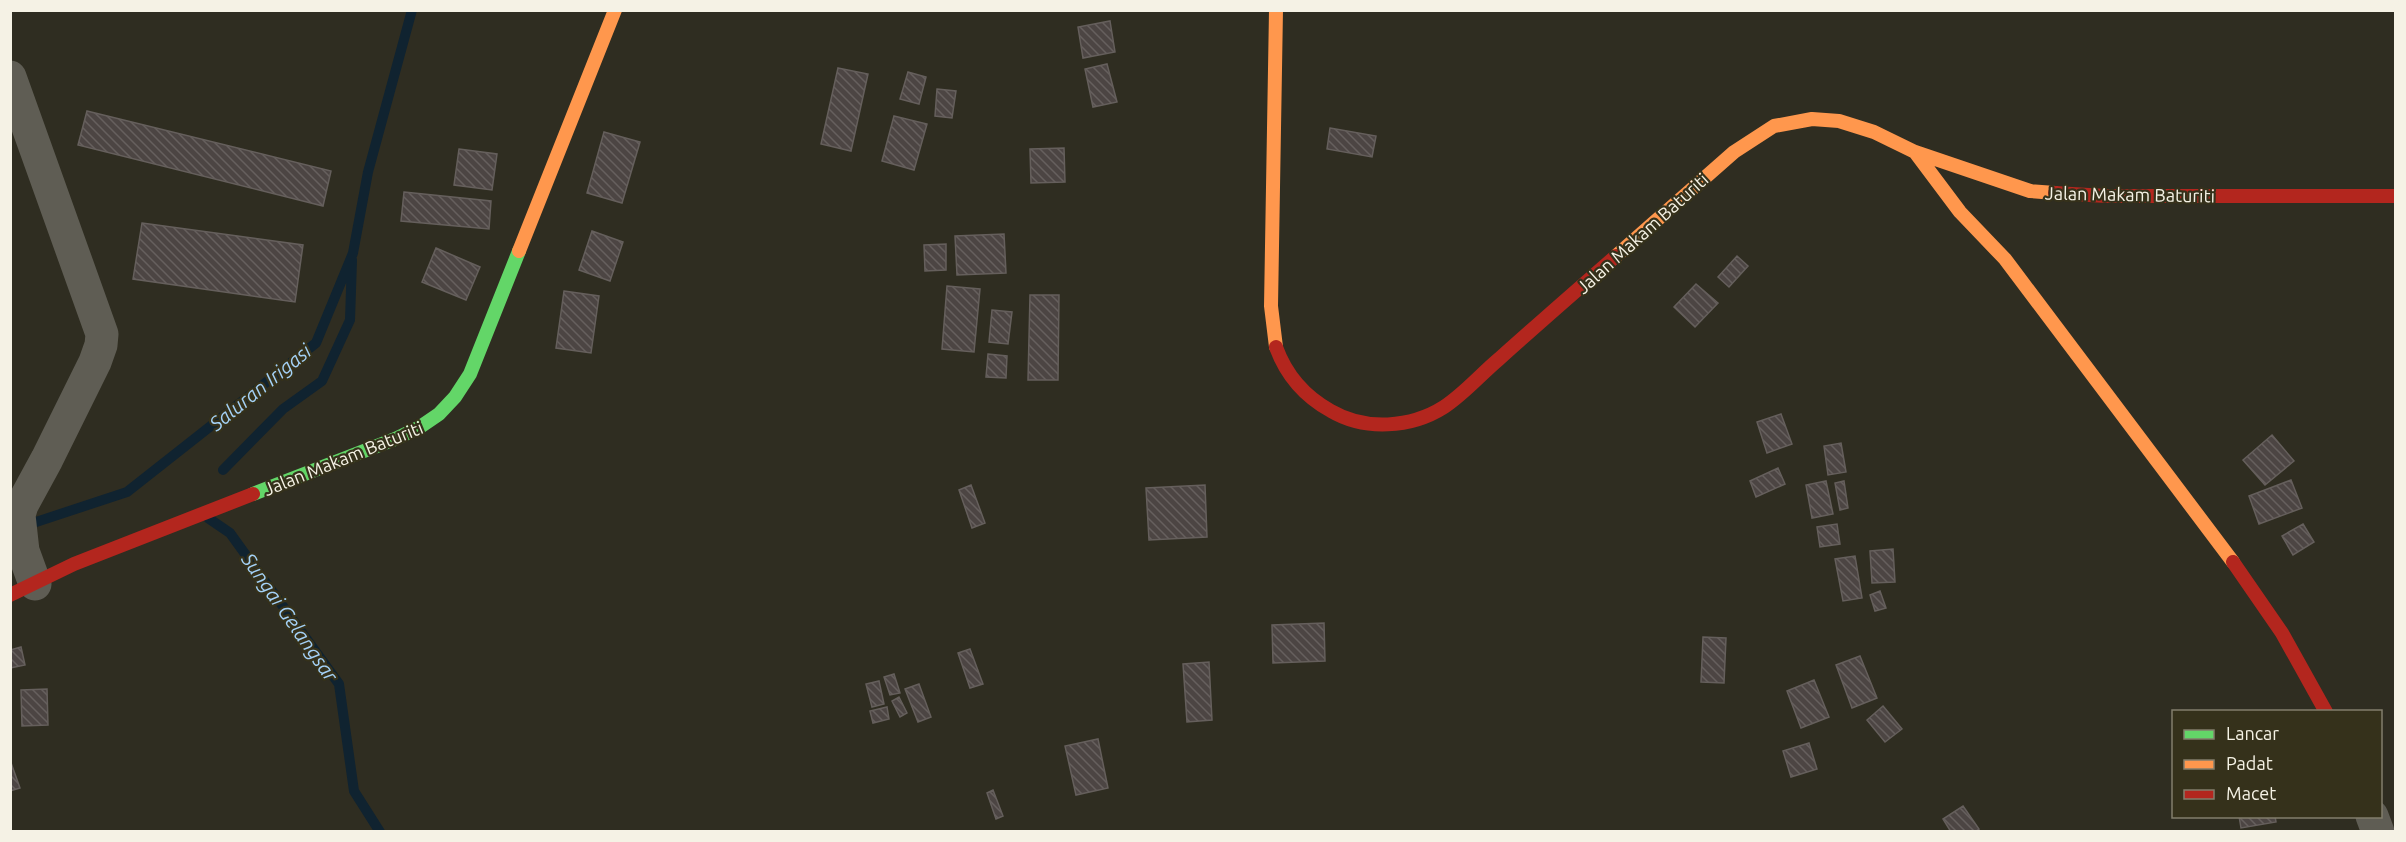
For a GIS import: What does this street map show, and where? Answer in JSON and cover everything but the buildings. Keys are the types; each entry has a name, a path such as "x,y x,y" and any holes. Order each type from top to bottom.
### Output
{"street":[{"name":"Jalan Makam Baturiti","path":"10,77 102,334 95,363 22,505 19,515 23,551 23,589 74,564 395,439 432,420 448,407 470,374 615,10"},
{"name":"Jalan Makam Baturiti","path":"1276,10 1271,306 1275,344 1292,378 1304,393 1319,405 1354,421 1391,424 1428,415 1445,406 1734,152 1774,126 1812,119 1839,120 1874,132 1915,152 2030,191 2117,196 2396,196"},
{"path":"1915,152 1960,212 2005,259 2227,554 2282,633 2325,710"}],"waterway":[{"name":"Saluran Irigasi","path":"27,525 127,492 316,343 353,253 368,172 412,10"},
{"name":"Sungai Gelangsar","path":"223,470 283,409 322,381 350,320 352,260"},
{"name":"Sungai Gelangsar","path":"208,518 230,533 339,684 354,791 380,832"}],"traffic: fast":[{"path":"253,494 395,439 420,427 439,414 455,397 470,374 519,251"}],"traffic: slow":[{"path":"519,251 615,10"},
{"path":"1276,10 1271,306 1276,347"},
{"path":"1616,256 1734,152 1774,126 1812,119 1839,121 1874,132 1915,152 2030,191 2055,193"},
{"path":"1915,152 1960,212 2005,259 2233,562"}],"traffic: jam":[{"path":"2055,193 2106,196 2396,196"},
{"path":"1276,347 1285,367 1297,384 1312,399 1331,411 1358,422 1403,423 1444,407 1616,256"},
{"path":"10,595 74,564 253,494"},
{"path":"2233,562 2282,633 2325,710"}]}
